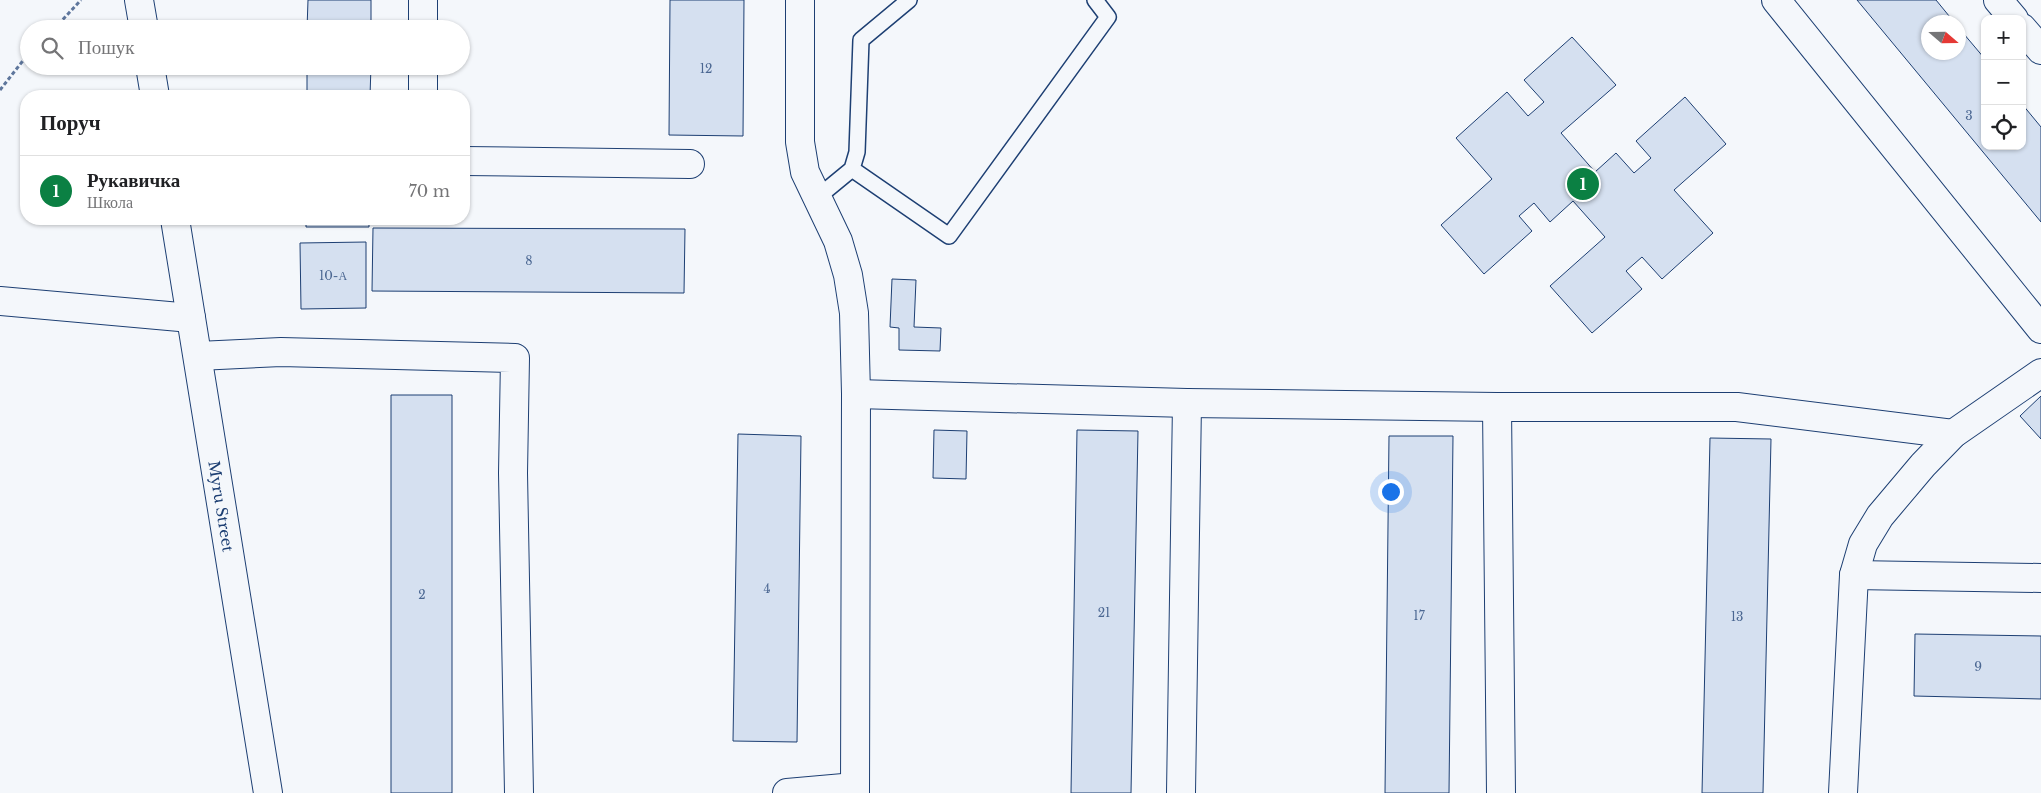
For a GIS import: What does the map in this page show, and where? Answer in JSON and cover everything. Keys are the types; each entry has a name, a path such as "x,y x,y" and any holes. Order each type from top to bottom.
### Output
{"street":[{"path":"139,0 142,20"},
{"path":"423,0 423,20"},
{"path":"787,793 855,790 856,394 854,313 848,275 838,241 805,172 800,142 800,0"},
{"path":"1776,0 2041,329"},
{"path":"1998,0 2011,15"},
{"path":"2026,33 2041,50"},
{"path":"152,75 154,90"},
{"path":"423,75 424,90"},
{"path":"470,161 690,164"},
{"name":"Myru Street","path":"176,225 268,793"},
{"path":"0,301 191,318"},
{"path":"198,356 281,352 515,358 513,473 519,793"},
{"path":"1843,793 1854,575 1863,544 1880,516 1899,492 1953,434 2041,372"},
{"path":"856,394 1187,403 1497,407 1737,407 1953,434"},
{"path":"1180,793 1187,403"},
{"path":"1497,407 1501,793"},
{"path":"1854,575 2041,578"}],"lane":[{"path":"818,197 852,169 857,152 861,40 910,0"},
{"path":"852,169 949,236 1108,17 1095,0"}],"path":[{"path":"62,20 81,0"},
{"path":"0,90 20,64"}],"building":[{"path":"308,0 371,0 371,20 307,20"},
{"path":"670,0 744,0 743,136 669,135"},
{"path":"1857,0 1936,0 1948,15 1921,15 1921,60 1966,60 1966,36 1981,54 1981,150"},
{"path":"1572,37 1616,85 1561,133 1595,172 1616,153 1634,173 1651,158 1636,141 1685,97 1726,144 1674,190 1713,233 1662,279 1642,257 1626,271 1642,289 1592,333 1550,286 1605,237 1573,201 1550,222 1534,203 1519,216 1532,231 1484,274 1441,225 1492,179 1456,138 1507,92 1528,116 1544,102 1524,80"},
{"path":"307,75 371,75 370,90 307,90"},
{"path":"2026,109 2041,127 2041,222 1981,150 2026,150"},
{"path":"306,225 369,225 369,227 306,227"},
{"path":"373,228 685,229 684,293 372,291"},
{"path":"366,242 366,308 301,309 300,243"},
{"path":"892,279 916,280 914,327 941,328 940,351 899,350 899,328 890,327"},
{"path":"391,395 452,395 452,793 391,793"},
{"path":"2041,396 2041,439 2020,416"},
{"path":"934,430 967,431 966,479 933,478"},
{"path":"1077,430 1138,431 1131,793 1071,793"},
{"path":"738,434 801,436 797,742 733,741"},
{"path":"1389,436 1453,436 1449,793 1385,793"},
{"path":"1710,438 1771,439 1763,793 1702,793"},
{"path":"1915,634 2041,636 2041,699 1914,696"}],"place":[{"name":"Рукавичка","path":"1583,184"}]}
